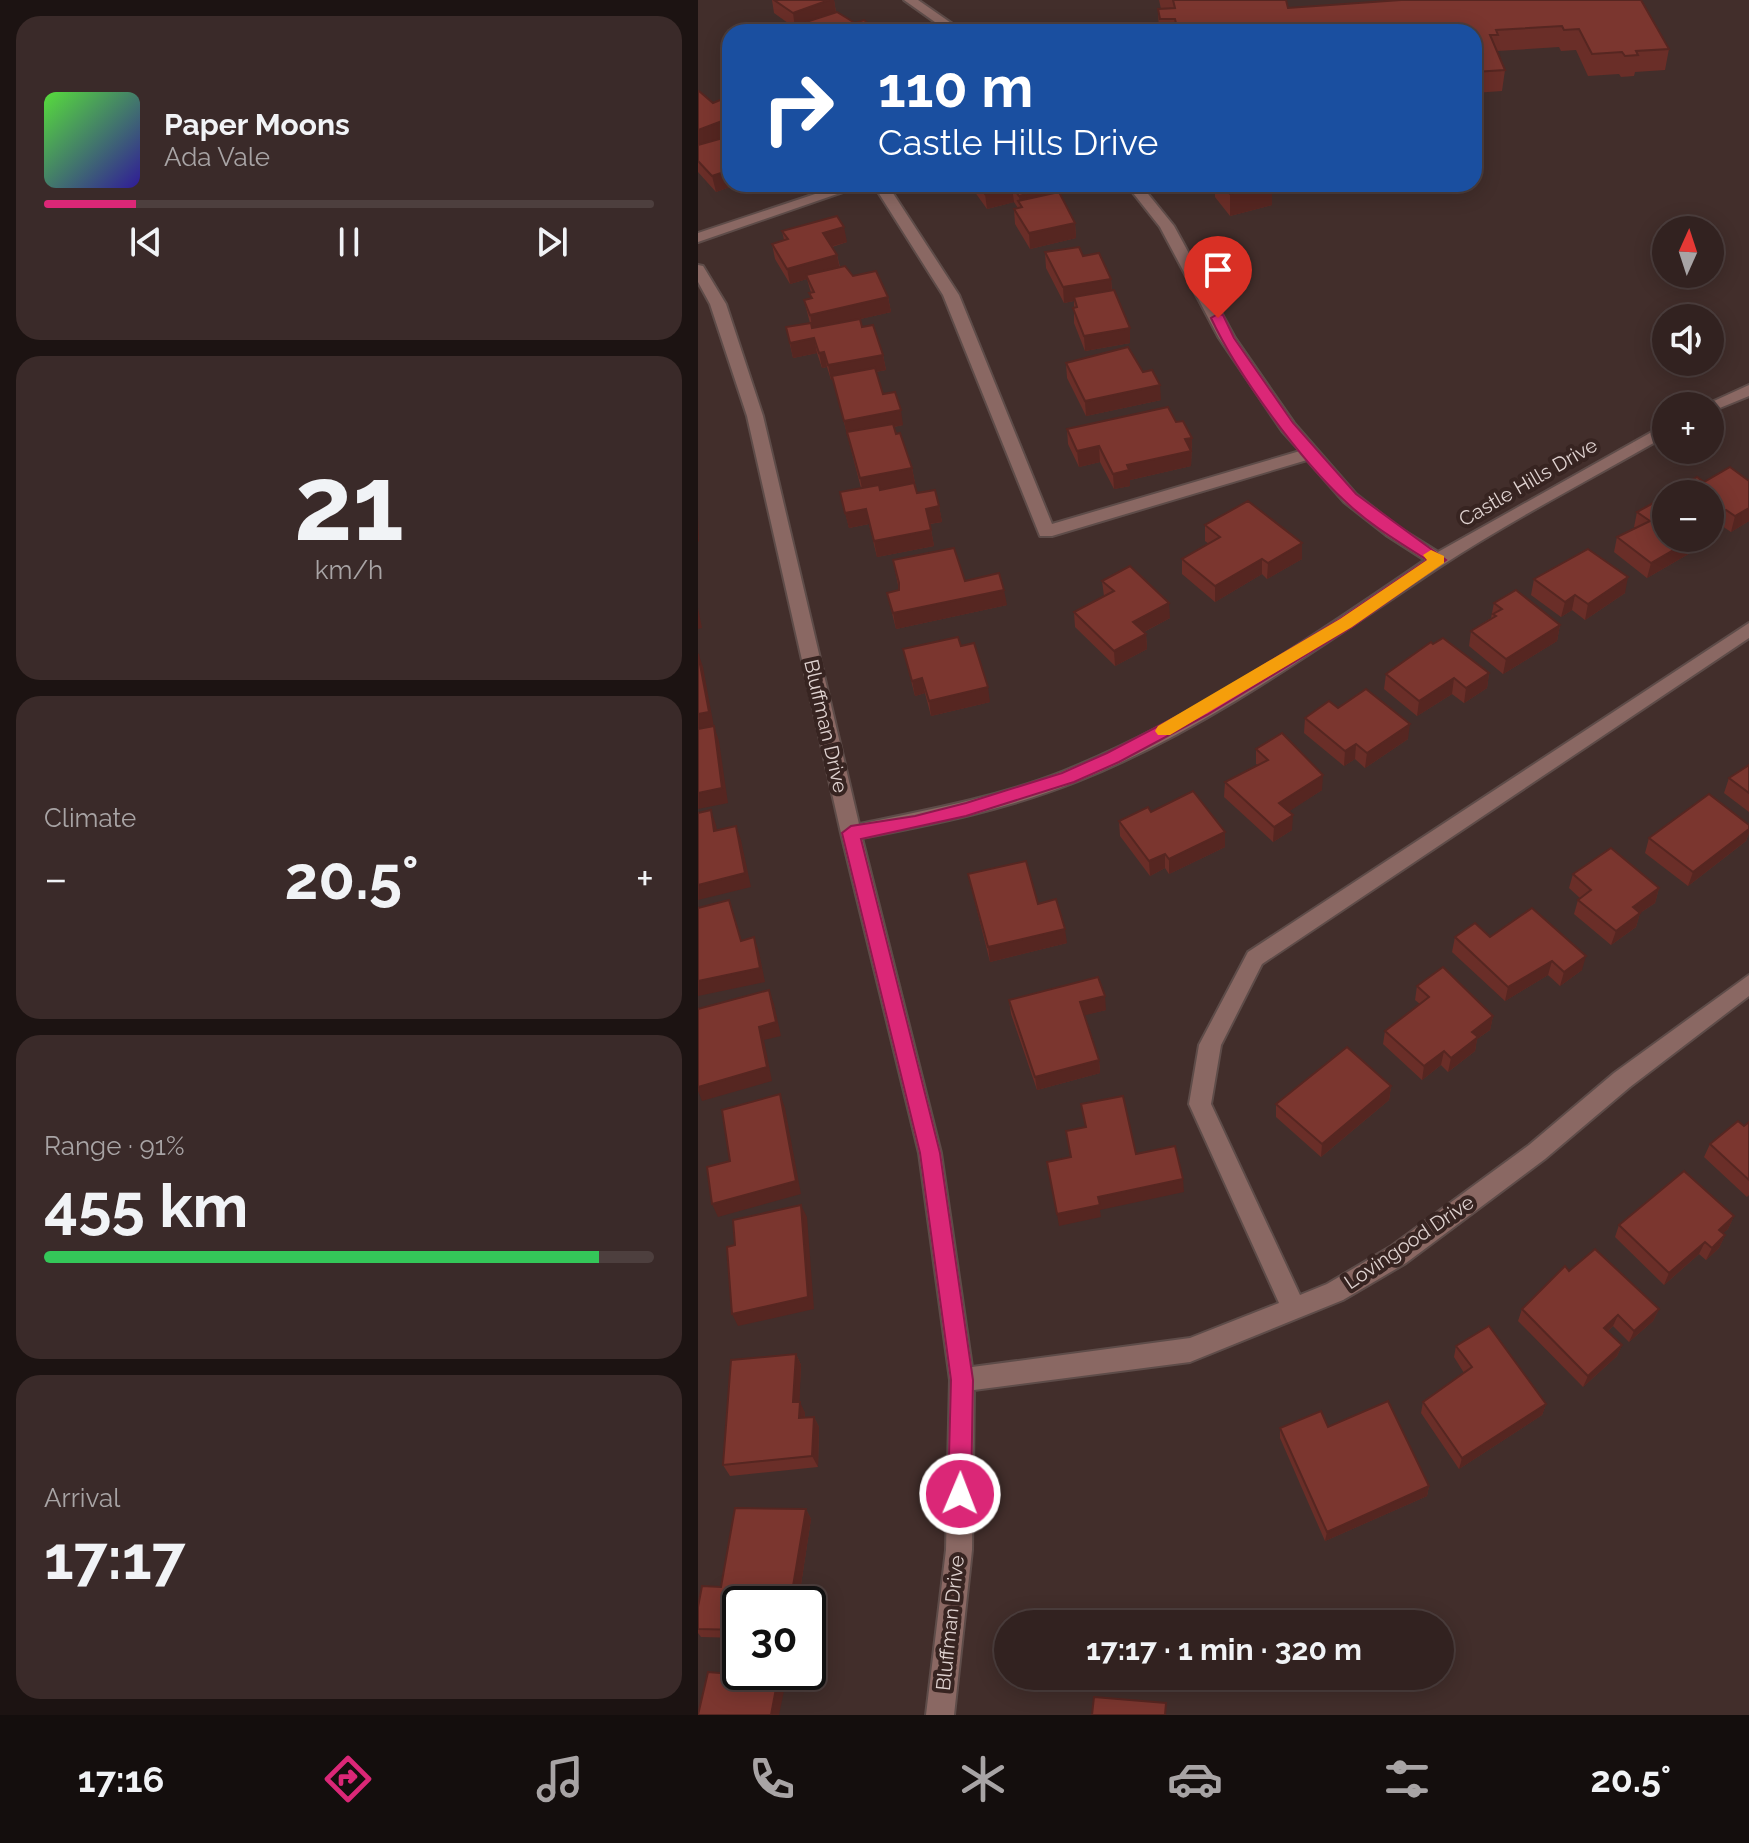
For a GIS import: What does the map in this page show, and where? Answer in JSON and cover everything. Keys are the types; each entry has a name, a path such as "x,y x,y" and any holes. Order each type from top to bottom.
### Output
{"street":[{"path":"911,0 946,24"},
{"path":"698,238 835,192"},
{"path":"885,192 951,295 1046,532 1311,453"},
{"path":"1139,192 1167,226 1227,338 1288,427 1350,498 1392,531 1438,560"},
{"name":"Bluffman Drive","path":"698,269 718,304 755,416 851,833 930,1153 962,1380 959,1550 940,1715"},
{"path":"1724,401 1749,390"},
{"name":"Castle Hills Drive","path":"851,833 915,823 966,810 1068,777 1113,758 1201,711 1346,623 1438,560 1652,437"},
{"path":"1294,1309 1200,1104 1210,1045 1255,958 1749,629"},
{"name":"Lovingood Drive","path":"962,1380 1190,1350 1335,1292 1398,1255 1537,1152 1622,1080 1749,984"}],"building":[{"path":"774,0 829,0 793,13"},
{"path":"1173,0 1286,0 1288,8 1401,0 1641,0 1669,49 1636,51 1638,55 1625,56 1622,52 1592,54 1579,29 1564,30 1562,26 1496,30 1498,35 1490,35 1505,70 1482,71 1482,24 1176,24 1175,19 1160,19 1158,9 1175,8"},
{"path":"837,12 855,23 864,20 869,24 809,24 806,22"},
{"path":"698,92 713,103 722,102 722,121 698,130"},
{"path":"722,138 722,173 712,176 698,161 698,145"},
{"path":"1059,192 1075,223 1029,233 1014,209 1022,207 1018,201"},
{"path":"837,216 844,227 823,233 837,255 787,269 772,244 788,239 782,231"},
{"path":"1079,247 1083,256 1099,253 1111,279 1063,287 1045,252"},
{"path":"845,266 853,276 876,271 888,297 810,315 804,300 812,298 809,293 814,292 806,275"},
{"path":"1114,290 1130,328 1084,336 1073,308 1077,307 1074,297"},
{"path":"860,319 862,327 873,325 883,355 828,365 824,352 819,353 814,338 790,343 786,327 811,323 812,328"},
{"path":"1128,347 1143,372 1152,370 1160,385 1085,401 1066,363"},
{"path":"875,368 883,394 895,392 901,410 844,421 832,376"},
{"path":"1168,407 1176,422 1183,421 1192,438 1185,439 1191,451 1127,465 1129,470 1113,474 1099,446 1077,451 1067,429"},
{"path":"893,424 896,434 900,433 912,468 860,478 847,432"},
{"path":"1730,467 1749,481 1749,508 1735,516 1724,511 1724,480 1707,480"},
{"path":"914,483 917,493 935,490 939,506 926,509 931,530 874,541 866,509 845,513 840,492 879,485 880,490"},
{"path":"1248,501 1302,543 1268,563 1262,559 1215,586 1182,559 1220,537 1205,525"},
{"path":"1652,504 1652,552 1670,552 1651,563 1617,537 1650,521 1637,512"},
{"path":"954,548 965,581 999,573 1004,590 893,613 887,593 899,590 899,583 893,560"},
{"path":"1588,549 1628,577 1588,604 1575,595 1565,602 1534,579"},
{"path":"1130,566 1169,603 1133,622 1146,634 1114,651 1074,612 1114,591 1102,581"},
{"path":"1516,590 1560,625 1506,659 1471,631 1496,616 1493,614 1502,609 1494,603"},
{"path":"958,637 961,646 974,643 988,687 929,701 922,678 912,681 903,649"},
{"path":"1443,638 1489,673 1466,688 1454,678 1419,701 1386,674 1431,642 1433,644"},
{"path":"698,654 709,712 698,714"},
{"path":"1366,689 1410,724 1367,753 1356,744 1345,751 1305,718 1329,701 1338,708"},
{"path":"714,726 722,788 698,793 698,729"},
{"path":"1282,733 1323,775 1279,803 1293,815 1274,827 1225,782 1268,760 1256,749"},
{"path":"1749,765 1749,793 1729,778"},
{"path":"1193,791 1225,832 1169,859 1165,854 1149,861 1119,821 1148,807 1151,812"},
{"path":"1709,794 1749,825 1749,829 1693,872 1649,838"},
{"path":"711,810 714,831 736,826 745,873 698,885 698,813"},
{"path":"1611,848 1659,888 1633,907 1640,913 1616,931 1578,900 1591,890 1573,874"},
{"path":"1026,861 1038,904 1056,899 1065,929 988,947 968,874"},
{"path":"729,900 741,941 754,937 760,968 698,981 698,908"},
{"path":"1532,908 1586,956 1564,972 1552,961 1508,987 1455,937 1475,923 1490,937"},
{"path":"1443,967 1493,1016 1472,1032 1478,1037 1451,1058 1444,1051 1424,1066 1385,1031 1429,997 1417,986"},
{"path":"1098,977 1105,996 1080,1002 1099,1060 1035,1077 1009,1000"},
{"path":"769,990 776,1022 759,1027 767,1067 698,1087 698,1009"},
{"path":"1347,1047 1391,1086 1322,1144 1276,1104"},
{"path":"780,1094 796,1181 712,1204 707,1167 730,1161 722,1110"},
{"path":"1123,1096 1136,1154 1175,1146 1183,1179 1098,1197 1100,1205 1057,1214 1047,1162 1071,1157 1066,1131 1086,1127 1081,1104"},
{"path":"1738,1121 1744,1126 1749,1122 1749,1180 1710,1144"},
{"path":"1684,1171 1734,1216 1719,1230 1725,1235 1712,1248 1705,1242 1669,1273 1619,1225"},
{"path":"801,1205 808,1297 732,1314 727,1247 735,1245 733,1220"},
{"path":"1595,1249 1659,1309 1634,1331 1618,1315 1604,1328 1622,1345 1588,1376 1522,1309 1565,1266 1569,1271"},
{"path":"1489,1326 1546,1404 1462,1458 1423,1402 1472,1367 1456,1346"},
{"path":"796,1354 793,1402 800,1402 799,1418 814,1417 812,1456 723,1465 731,1360"},
{"path":"1388,1401 1429,1486 1327,1532 1280,1428 1321,1411 1328,1427"},
{"path":"735,1508 806,1509 793,1586 722,1586 722,1630 698,1629 702,1586 721,1587"},
{"path":"708,1672 722,1673 722,1690 776,1690 771,1715 698,1715"},
{"path":"1094,1697 1166,1703 1165,1715 1092,1715"}],"slow traffic":[{"path":"1164,731 1346,623 1438,560 1431,555"}],"route":[{"path":"960,1494 962,1380 930,1153 851,833 915,823 966,810 1068,777 1113,758 1201,711 1346,623 1438,560 1392,531 1350,498 1288,427 1227,338 1218,318"}]}
